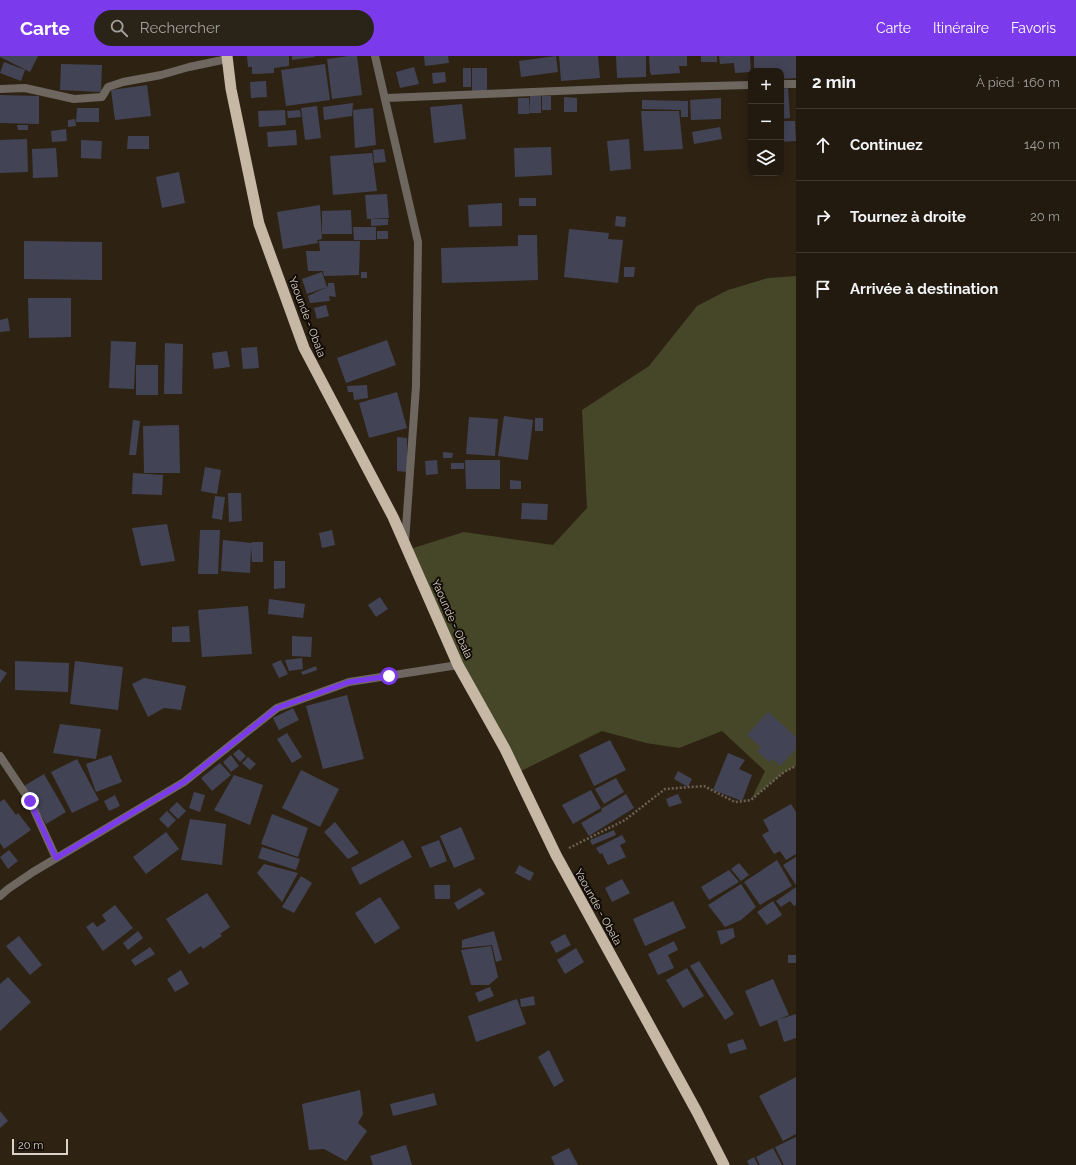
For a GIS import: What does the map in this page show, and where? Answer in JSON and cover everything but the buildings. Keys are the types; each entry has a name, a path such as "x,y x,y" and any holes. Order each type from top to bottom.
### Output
{"highway":[{"name":"Yaounde - Obala","path":"227,58 230,89 259,224 304,348 393,517 458,665 505,749 556,855 693,1105 724,1165"}],"street":[{"path":"375,56 386,98 418,242 416,386 405,543"},
{"path":"0,89 25,88 74,99 102,97 108,87 123,82 161,75 227,58"},
{"path":"784,84 796,84"},
{"path":"386,98 631,88 748,85"},
{"path":"0,896 8,888 33,872 184,782 277,708 349,682 458,665"},
{"path":"0,756 30,801 56,858"}],"path":[{"path":"556,855 625,820 666,789 704,786 735,802 751,800 784,772 796,766"}],"green space":[{"path":"796,276 796,766 784,772 751,800 765,771 722,731 679,748 646,743 602,731 515,774 404,551 464,532 553,545 587,508 582,410 649,366 697,306 728,290 768,278"}],"route":[{"path":"30,801 56,858 184,782 277,708 349,682 389,676"}]}
